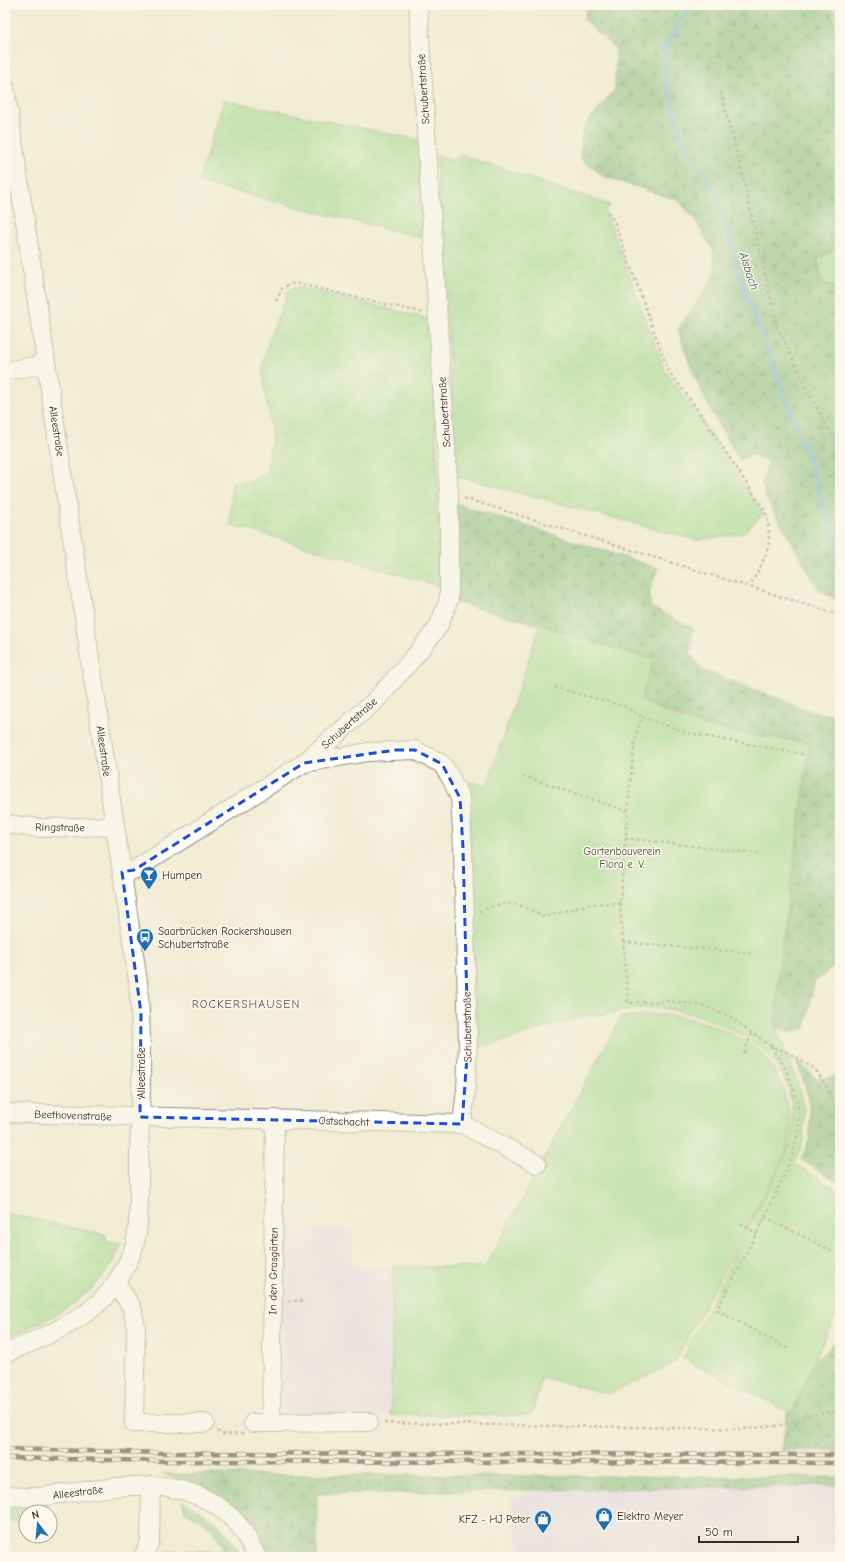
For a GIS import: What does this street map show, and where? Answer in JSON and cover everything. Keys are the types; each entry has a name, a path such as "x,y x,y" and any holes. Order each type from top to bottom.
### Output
{"street":[{"name":"Schubertstraße","path":"122,872 134,870 304,763 376,700 415,656 438,627 449,599 449,494 418,5"},
{"name":"Alleestraße","path":"5,87 122,872 141,1013 137,1234 129,1259 116,1283 101,1301 83,1315 63,1328 5,1354"},
{"path":"5,371 47,364"},
{"name":"Schubertstraße","path":"304,763 368,752 415,750 442,764 452,780 460,798 468,1042 466,1090 462,1124"},
{"name":"Ringstraße","path":"5,824 41,828 115,826"},
{"name":"Beethovenstraße","path":"6,1118 140,1117"},
{"name":"Ostschacht","path":"140,1117 462,1124 537,1164"},
{"name":"In den Grasgärten","path":"271,1423 275,1120"},
{"path":"116,1283 132,1308 136,1327 134,1423 205,1423"},
{"path":"253,1423 369,1422"},
{"name":"Alleestraße","path":"5,1496 36,1497 151,1485 187,1490 218,1505 241,1528 256,1557"},
{"path":"143,1556 150,1541 151,1485"}],"path":[{"path":"721,92 744,181 777,326 810,395 829,430 840,444"},
{"path":"608,212 614,221 668,370 698,410 765,511 770,527 768,553 750,586"},
{"path":"276,301 283,287 294,283 438,316"},
{"path":"470,500 840,615"},
{"path":"554,687 627,707 642,717 688,733 803,754"},
{"path":"642,717 635,739 627,811 620,903 628,1003 671,1001 704,1006 730,1017 771,1046 789,1052 816,1070 826,1086 840,1119"},
{"path":"522,776 627,811"},
{"path":"625,838 760,854"},
{"path":"464,912 482,910 507,903 524,906 544,917 590,904 620,903"},
{"path":"623,942 750,953"},
{"path":"744,1053 752,1032"},
{"path":"771,1046 788,1075 799,1114 798,1131 790,1161 765,1217 716,1310 788,1349"},
{"path":"765,1217 834,1252"},
{"path":"741,1223 757,1234"},
{"path":"369,1422 745,1428 783,1425 807,1416 840,1410"},
{"path":"205,1423 221,1434 252,1434 253,1423"}],"highlighted area":[{"path":"396,750 415,750 442,764 460,798 463,848 468,1043 462,1124 140,1117 141,1013 122,872 134,870 304,763"}],"shaded area":[{"path":"281,1228 353,1229 352,1267 393,1267 391,1415 290,1415 281,1409"},
{"path":"840,1485 840,1557 519,1557 511,1498 550,1489"}],"green space":[{"path":"587,5 832,5 831,8 840,60 840,246 817,259 823,284 840,287 840,602 819,589 766,498 762,484 768,462 753,454 740,460 712,413 690,363 678,329 715,276 713,250 694,218 678,200 605,177 580,158 583,128 615,89 616,49 584,20"},
{"path":"832,5 840,5 840,60 831,8"},
{"path":"224,100 419,140 422,238 198,182"},
{"path":"461,155 610,205 605,211 665,371 695,411 763,514 743,533 697,540 457,476 436,156 453,161"},
{"path":"840,246 840,287 823,284 817,259"},
{"path":"297,287 431,319 442,587 230,524 232,482 251,481 267,473 272,437 262,370 269,339 289,289"},
{"path":"454,503 658,568 650,589 650,607 693,628 690,654 702,670 816,713 840,716 840,961 814,983 805,1028 789,1033 775,1026 778,974 809,743 723,729 662,710 641,700 653,660 540,625 455,602"},
{"name":"Gartenbauverein Flora e. V.","path":"540,625 653,660 641,700 668,714 720,729 810,743 778,974 775,1026 797,1081 804,1110 803,1141 795,1164 840,1192 840,1305 791,1413 683,1358 791,1143 792,1112 787,1084 773,1060 763,1049 725,1026 684,1012 656,1008 637,1008 615,1013 582,1017 502,1041 476,1047 469,826 462,780 487,786"},
{"path":"650,1014 675,1016 707,1023 740,1038 753,1046 768,1060 771,1065 785,1096 790,1119 789,1142 784,1158 674,1363 609,1394 542,1377 532,1415 391,1415 393,1267 485,1267 621,1017"},
{"path":"796,1059 817,1079 835,1076 840,1063 840,1183 801,1160 810,1138 809,1098"},
{"path":"5,1213 106,1235 106,1242 121,1244 112,1263 101,1279 74,1304 5,1339"},
{"path":"840,1331 840,1450 782,1450 791,1385 836,1341"},
{"path":"161,1474 840,1477 840,1485 317,1494 317,1557 268,1557 250,1524 242,1514 222,1497 199,1485"},
{"path":"182,1501 201,1511 217,1523 237,1547 242,1557 161,1557 170,1551 224,1551 222,1544 210,1527 185,1512"},
{"path":"5,1509 18,1509 18,1521 5,1521"}],"waterway":[{"name":"Alsbach","path":"691,5 665,47 666,82 683,141 713,187 744,288 804,447 836,541 840,548"}],"railway":[{"path":"5,1449 166,1453 840,1455"},
{"path":"5,1458 165,1461 840,1463"}],"place":[{"name":"Humpen","path":"149,890"},
{"name":"Saarbrücken Rockershausen Schubertstraße","path":"145,952"},
{"name":"Elektro Meyer","path":"604,1531"},
{"name":"KFZ - HJ Peter","path":"543,1534"}],"district":[{"name":"ROCKERSHAUSEN","path":"246,1004"}]}
